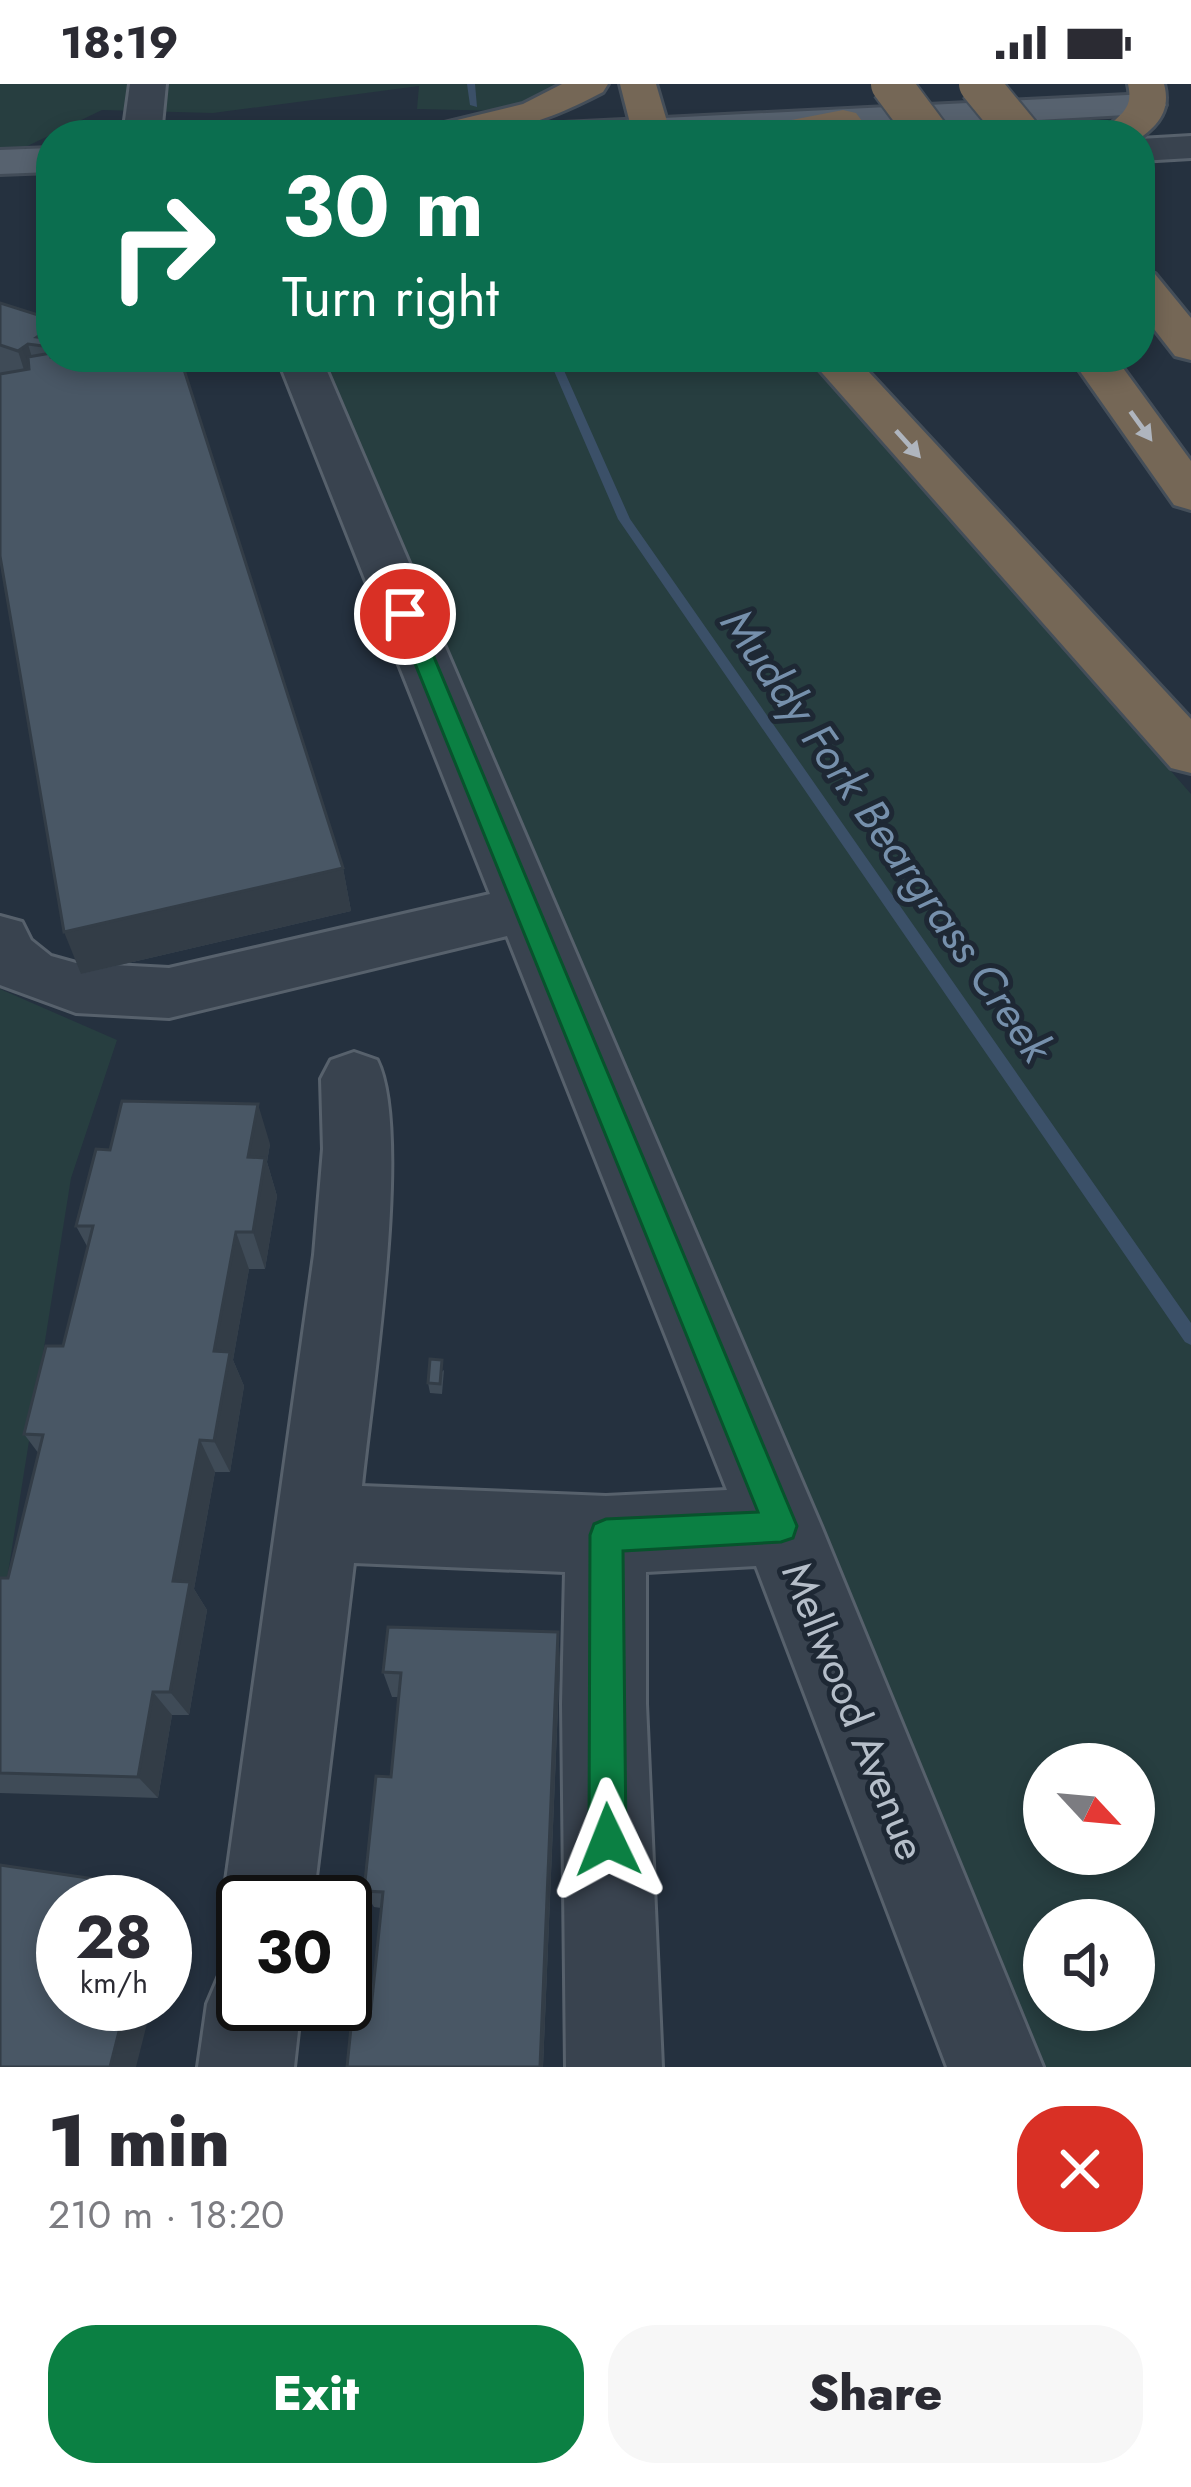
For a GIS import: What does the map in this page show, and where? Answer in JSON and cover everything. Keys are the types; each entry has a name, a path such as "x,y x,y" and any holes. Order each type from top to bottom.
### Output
{"highway":[{"path":"503,120 536,112 590,84"},
{"path":"638,84 646,120"},
{"path":"891,84 918,120"},
{"path":"979,84 1009,120"},
{"path":"1147,94 1191,124"},
{"path":"1155,302 1191,347"},
{"path":"844,372 1191,754"},
{"path":"1103,372 1191,495"}],"main road":[{"path":"854,120 1147,94"},
{"path":"0,162 36,161"}],"street":[{"path":"144,120 148,84"},
{"path":"1147,94 1191,103"},
{"path":"1155,149 1191,147"},
{"name":"Mellwood Avenue","path":"305,372 781,1526 995,2067"},
{"path":"0,939 5,952 30,974 76,988 169,993 526,908"},
{"path":"272,1875 320,1523 360,1136 354,1079"},
{"path":"320,1523 606,1535 781,1526"},
{"path":"606,1535 604,1703 614,2067"},
{"path":"246,2067 251,2031"}],"green space":[{"path":"0,84 577,84 503,111 417,109 419,86 213,113 102,110 81,120 36,120 36,142 13,153 0,153"},
{"path":"326,372 821,372 1191,794 1191,2067 1037,2067"},
{"path":"0,989 117,1040 71,1178 0,1623"}],"building":[{"path":"0,303 36,314 36,345 18,351 0,345"},
{"path":"36,356 36,372 185,372 343,868 64,932 0,556 0,374 29,369 28,357"},
{"path":"122,1101 258,1104 248,1157 265,1158 253,1232 236,1232 214,1351 230,1352 214,1441 200,1440 173,1581 190,1582 170,1692 153,1692 138,1777 0,1773 0,1578 8,1578 43,1435 24,1434 46,1346 63,1346 93,1226 76,1226 96,1149 110,1150"},
{"path":"430,1359 442,1360 440,1384 428,1383"},
{"path":"388,1627 558,1632 540,2067 347,2067 351,2031 372,2031 383,1892 372,1891 372,1875 366,1875 376,1776 391,1777 401,1673 383,1672"},
{"path":"0,1865 68,1875 36,1875 36,2031 119,2031 110,2067 0,2067"}],"waterway":[{"name":"Muddy Fork Beargrass Creek","path":"471,84 474,105"},
{"name":"Muddy Fork Beargrass Creek","path":"560,372 624,519 1191,1337"}],"route":[{"path":"405,614 781,1526 606,1535 608,1840"}]}
